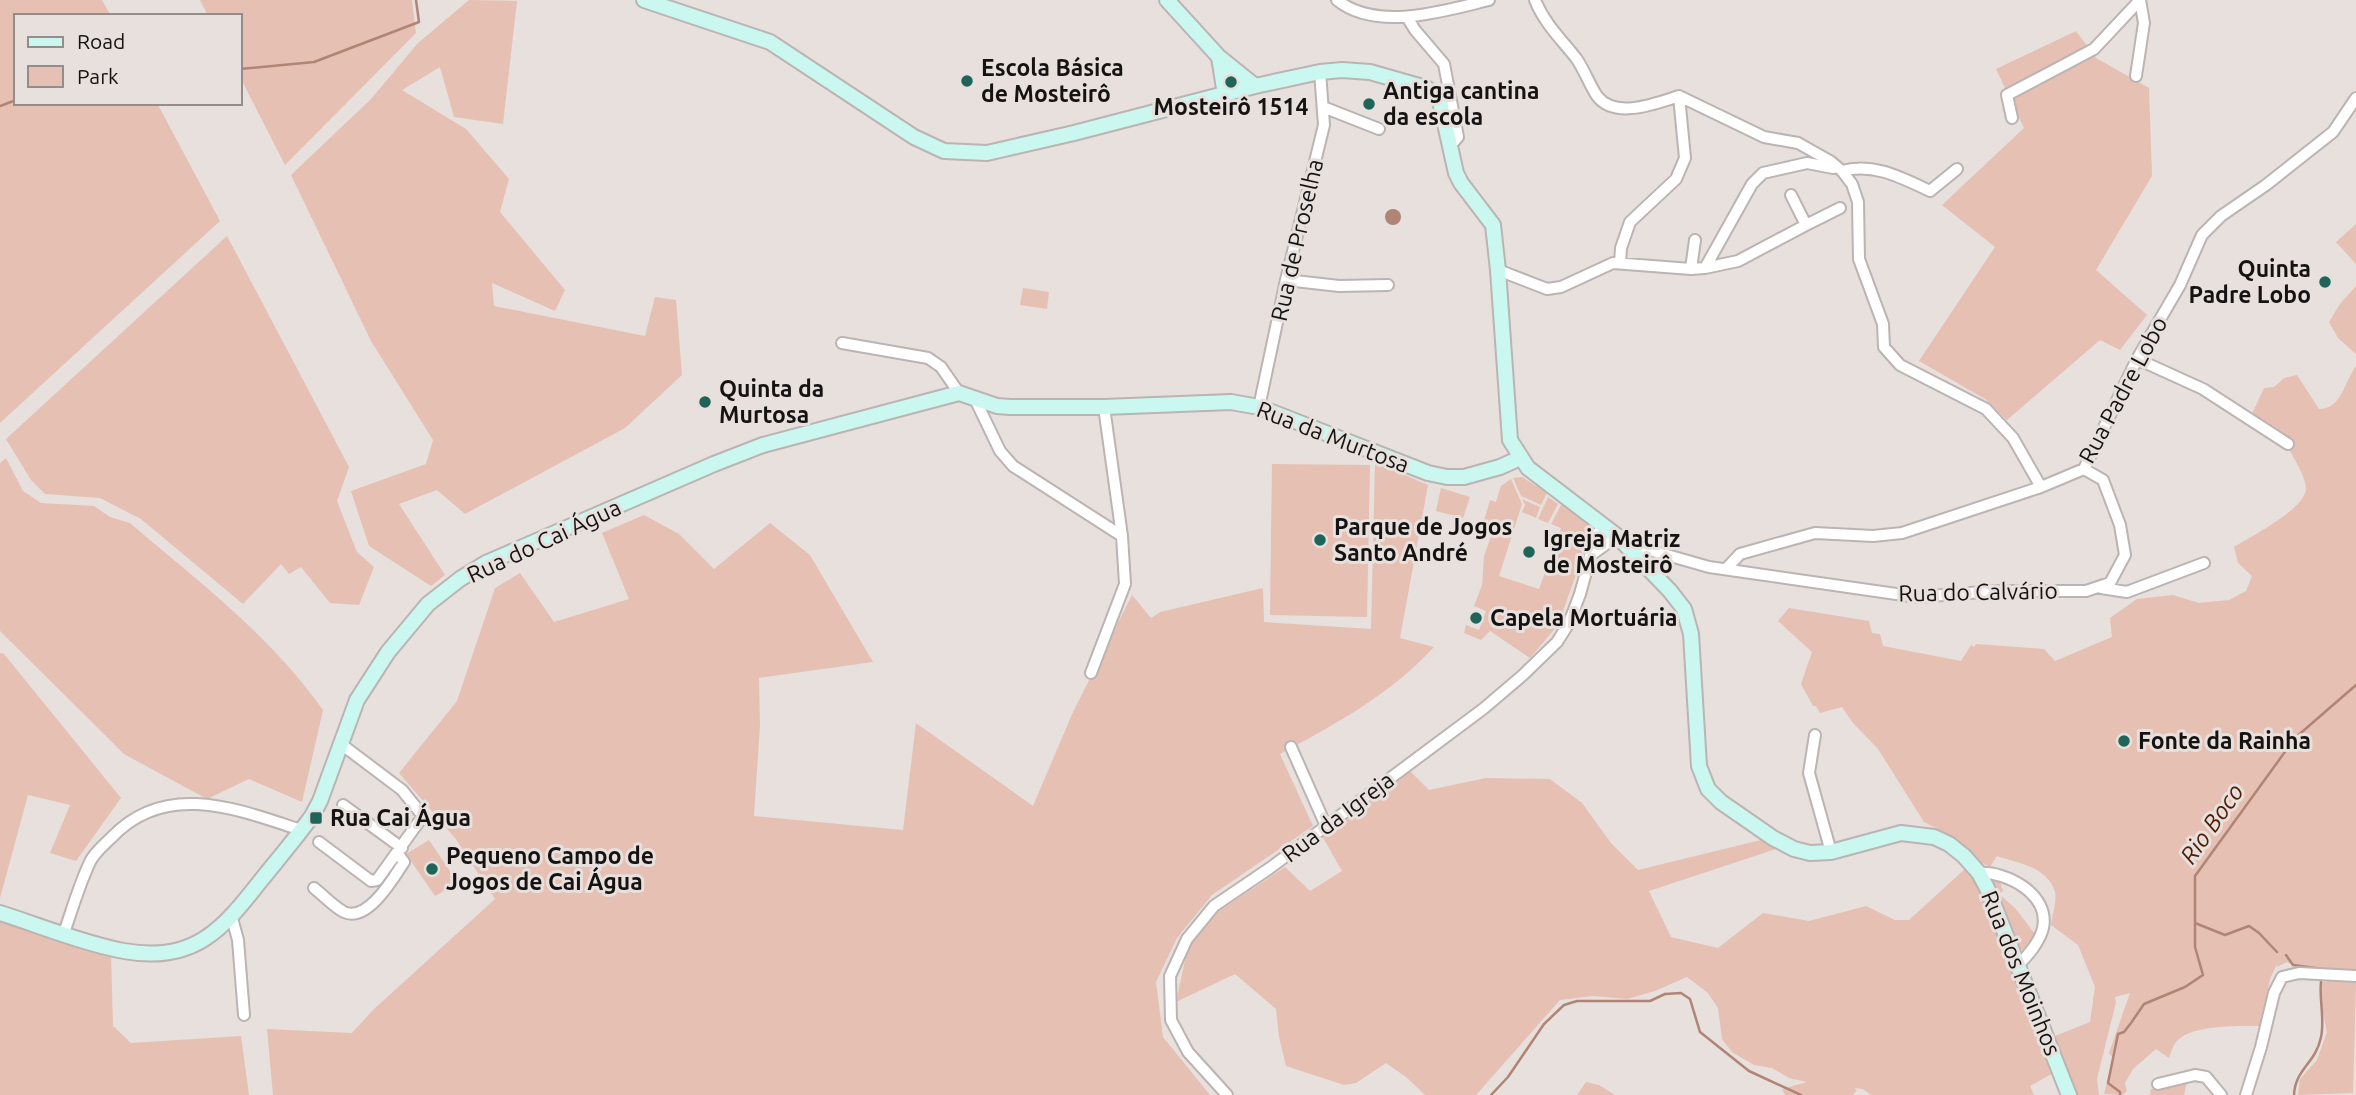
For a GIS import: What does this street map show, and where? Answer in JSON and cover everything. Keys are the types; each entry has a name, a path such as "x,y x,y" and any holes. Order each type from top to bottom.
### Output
{"main road":[{"path":"644,0 770,42 914,137 944,150 968,153 987,153 1320,72 1370,72 1426,88 1439,97 1456,173 1493,225 1508,433 1520,458 1537,475 1604,525 1634,552 1674,596 1688,618 1699,766 1708,789 1741,816 1794,849 1815,854 1831,852"},
{"path":"1167,0 1219,57 1255,86"},
{"path":"1219,57 1225,94"},
{"path":"959,393 975,400"},
{"name":"Rua do Cai Água","path":"0,913 124,951 162,953 203,940 232,918 301,830 320,801 357,700 388,653 428,604 460,579 486,563 713,464 763,445 959,393"},
{"name":"Rua da Murtosa","path":"975,400 1010,407 1104,407 1231,402 1259,407 1428,473 1447,477 1464,477 1520,458"},
{"name":"Rua dos Moinhos","path":"1831,852 1886,836 1916,834 1949,844 1964,856 1979,873 2069,1095"}],"street":[{"path":"1337,0 1347,9 1383,19 1407,17 1489,0"},
{"path":"1535,0 1554,32 1577,59 1599,99 1621,109 1640,108 1679,96 1764,137 1798,143 1842,171 1852,184 1858,202 1859,259 1883,324 1884,347 1900,365 1986,410 2013,438 2041,487"},
{"path":"2136,76 2144,23 2140,0"},
{"path":"2012,118 2007,95 2094,49 2140,0"},
{"path":"1407,17 1444,64 1458,137 1449,142"},
{"name":"Rua de Proselha","path":"1259,407 1286,280 1324,125 1320,72"},
{"path":"1620,263 1621,248 1630,222 1675,178 1685,158 1679,96"},
{"name":"Rua Padre Lobo","path":"1726,569 1740,554 1815,533 1873,536 1902,533 2041,487 2084,469 2137,359 2180,285 2202,235 2221,216 2266,185 2333,132 2356,98"},
{"path":"1323,107 1379,129"},
{"path":"1705,268 1752,184 1763,173 1807,163 1827,165 1842,171 1857,167 1890,173 1930,191 1957,169"},
{"path":"1791,195 1806,225"},
{"path":"1498,270 1547,289 1561,287 1614,263 1705,268 1738,261 1840,208"},
{"path":"1691,269 1695,240"},
{"path":"1286,280 1339,286 1388,285"},
{"path":"842,343 928,358 941,367 959,393"},
{"path":"2137,359 2203,388 2288,444"},
{"path":"975,400 1000,451 1013,466 1122,536"},
{"path":"1091,673 1125,584 1122,536 1104,407"},
{"path":"2084,469 2103,480 2120,525 2125,555 2110,583 2097,587"},
{"name":"Rua da Igreja","path":"1227,1095 1188,1052 1171,1020 1170,976 1187,939 1214,906 1483,709 1557,642 1569,623 1596,536 1604,525"},
{"path":"1590,556 1617,536"},
{"name":"Rua do Calvário","path":"1634,552 1646,549 1709,567 1917,597 1996,590 2085,591 2097,587 2127,592 2204,564"},
{"path":"1815,735 1809,773 1831,852"},
{"path":"319,842 370,881 377,880 423,816 402,790 341,744"},
{"path":"1291,747 1326,826"},
{"path":"64,933 91,859 125,822 157,807 197,804 234,808 301,830"},
{"path":"314,888 345,913 358,913 372,904 404,862 400,851 343,805"},
{"path":"1979,873 1991,873 2015,882 2029,892 2039,906 2042,930 2018,965"},
{"path":"232,918 238,940 244,1016"},
{"path":"2246,1095 2256,1067 2274,993 2282,977 2293,973 2356,976"},
{"path":"2158,1084 2195,1076 2206,1077 2221,1095"}],"green space":[{"path":"0,0 102,0 110,14 14,14 14,105 158,105 220,221 0,423"},
{"path":"200,0 412,0 416,33 285,165 242,81 242,14 207,14"},
{"path":"469,0 517,1 503,124 454,117 440,67 402,90 466,129 509,179 500,212 565,290 555,311 492,283 494,306 645,336 655,297 676,300 682,375 625,428 465,514 437,490 399,504 445,575 431,586 369,546 351,491 426,464 433,440 371,341 291,175 371,99 418,43"},
{"path":"2076,31 2096,58 2149,88 2152,176 2096,270 2147,315 2120,350 2100,340 2007,420 1985,399 1919,361 1995,247 1942,205 2024,128 1996,69"},
{"path":"2356,224 2356,264 2336,242"},
{"path":"227,236 349,467 337,501 357,552 374,567 359,605 330,603 301,567 289,574 281,564 243,604 141,519 100,498 45,494 31,480 6,439"},
{"path":"2356,286 2356,354 2338,338 2329,322"},
{"path":"1023,288 1049,292 1047,309 1020,305"},
{"path":"2356,366 2356,971 2293,965 2287,962 2277,967 2277,964 2270,979 2261,1026 2216,1027 2193,1032 2176,1042 2169,1058 2156,1049 2133,1069 2125,1083 2127,1091 2122,1095 2104,1094 2113,1058 2109,1053 2130,993 2115,997 2097,1079 2099,1095 2074,1095 2055,1036 2090,1022 2095,987 2078,945 2051,925 2055,892 2051,884 2039,871 1997,856 1990,867 1978,861 1951,836 1924,822 1878,749 1842,707 1820,713 1816,706 1813,706 1801,684 1812,652 1778,621 1789,608 1869,621 1872,633 1880,634 1883,646 1961,661 1971,645 1974,647 1976,644 2044,649 2055,661 2112,637 2110,618 2137,599 2173,595 2199,603 2229,600 2246,591 2252,576 2238,563 2234,547 2288,513 2304,496 2306,488 2288,447 2293,439 2252,414 2264,388 2274,387 2284,378 2297,375 2319,409 2327,408 2338,400"},
{"path":"6,458 23,491 41,503 94,506 110,517 130,523 232,610 280,657 323,710 302,802 249,779 207,799 124,754 0,631 0,463"},
{"path":"1375,462 1428,485 1400,638 1434,647 1381,694 1280,754 1313,826 1212,895 1177,938 1156,982 1163,1037 1210,1095 273,1095 267,1029 352,1033 374,1009 495,899 455,838 399,773 457,701 495,588 520,573 554,622 629,599 602,533 644,515 679,534 714,569 770,523 810,555 873,662 759,678 760,725 754,816 903,830 916,723 1033,806 1073,712 1132,595 1151,618 1160,612 1263,588 1264,622 1371,629"},
{"name":"Parque de Jogos Santo André","path":"1272,464 1370,465 1367,617 1270,615"},
{"path":"1522,477 1547,493 1541,505 1521,496 1513,478"},
{"path":"1511,479 1522,504 1499,576 1539,589 1561,528 1551,524 1562,503 1586,521 1591,533 1558,625 1530,658 1490,631 1481,640 1464,633 1466,625 1479,630 1486,611 1474,606 1482,585 1484,556 1494,528 1483,524 1490,500 1496,502 1501,486"},
{"path":"1441,488 1470,497 1463,518 1436,511"},
{"path":"1548,497 1558,504 1548,523 1538,519"},
{"path":"1522,499 1540,507 1536,518 1522,512 1525,505"},
{"path":"0,653 4,654 121,798 76,861 50,853 70,805 28,795 0,898"},
{"path":"1408,769 1429,790 1486,778 1550,779 1582,803 1611,843 1638,870 1765,839 1776,849 1649,891 1671,937 1718,948 1763,913 1809,921 1866,906 1895,920 1909,920 1966,868 1978,876 2055,1072 2030,1086 2034,1095 1871,1095 1863,1089 1854,1088 1857,1090 1853,1095 1785,1095 1782,1089 1807,1082 1789,1078 1772,1068 1754,1065 1732,1052 1722,1039 1718,1008 1708,993 1687,977 1655,991 1627,999 1593,996 1560,1000 1476,1095 1425,1095 1386,1063 1356,1083 1344,1085 1286,1066 1276,1009 1235,974 1176,1002 1188,946 1213,915 1285,867 1310,891 1342,871 1321,834"},
{"name":"Pequeno Campo de Jogos de Cai Água","path":"429,840 458,883 435,896 406,854"},
{"path":"1995,878 2003,880 2000,882 2003,891 1999,894 2016,909 2035,934 2023,951 2018,947 1992,883"},
{"path":"0,921 111,953 113,1026 131,1043 241,1036 249,1095 0,1095"},
{"path":"2322,982 2356,983 2353,1093 2298,1095 2300,1079 2317,1060 2327,1032 2322,1008"},
{"path":"1586,1082 1599,1085 1615,1095 1577,1095"},
{"path":"2187,1082 2184,1095 2150,1095 2151,1089"}],"shaded area":[{"path":"1390,209 1396,209 1401,217 1399,223 1390,225 1385,220 1385,214"}],"waterway":[{"path":"242,69 314,62 419,22 416,0"},
{"path":"0,106 14,101"},
{"name":"Rio Boco","path":"2120,1095 2120,1092 2108,1083 2118,1034 2124,1032 2144,1004 2185,987 2203,975 2195,947 2195,876 2295,738 2356,685"},
{"path":"2195,923 2225,935 2249,926 2277,952"},
{"path":"2286,955 2293,965 2323,969"},
{"path":"2294,1095 2298,1079 2315,1053 2321,1037 2321,982"},
{"path":"1491,1095 1508,1077 1544,1024 1564,1005 1577,1001 1650,1001 1665,994 1681,993 1690,999 1700,1032 1749,1071 1801,1095"}],"place":[{"name":"Escola Básica de Mosteirô","path":"967,81"},
{"name":"Mosteirô 1514","path":"1231,82"},
{"name":"Antiga cantina da escola","path":"1369,104"},
{"name":"Quinta Padre Lobo","path":"2325,282"},
{"name":"Quinta da Murtosa","path":"705,402"},
{"name":"Parque de Jogos Santo André","path":"1320,540"},
{"name":"Igreja Matriz de Mosteirô","path":"1529,552"},
{"name":"Capela Mortuária","path":"1476,618"},
{"name":"Fonte da Rainha","path":"2124,741"},
{"name":"Rua Cai Água","path":"316,818"},
{"name":"Pequeno Campo de Jogos de Cai Água","path":"432,869"}]}
